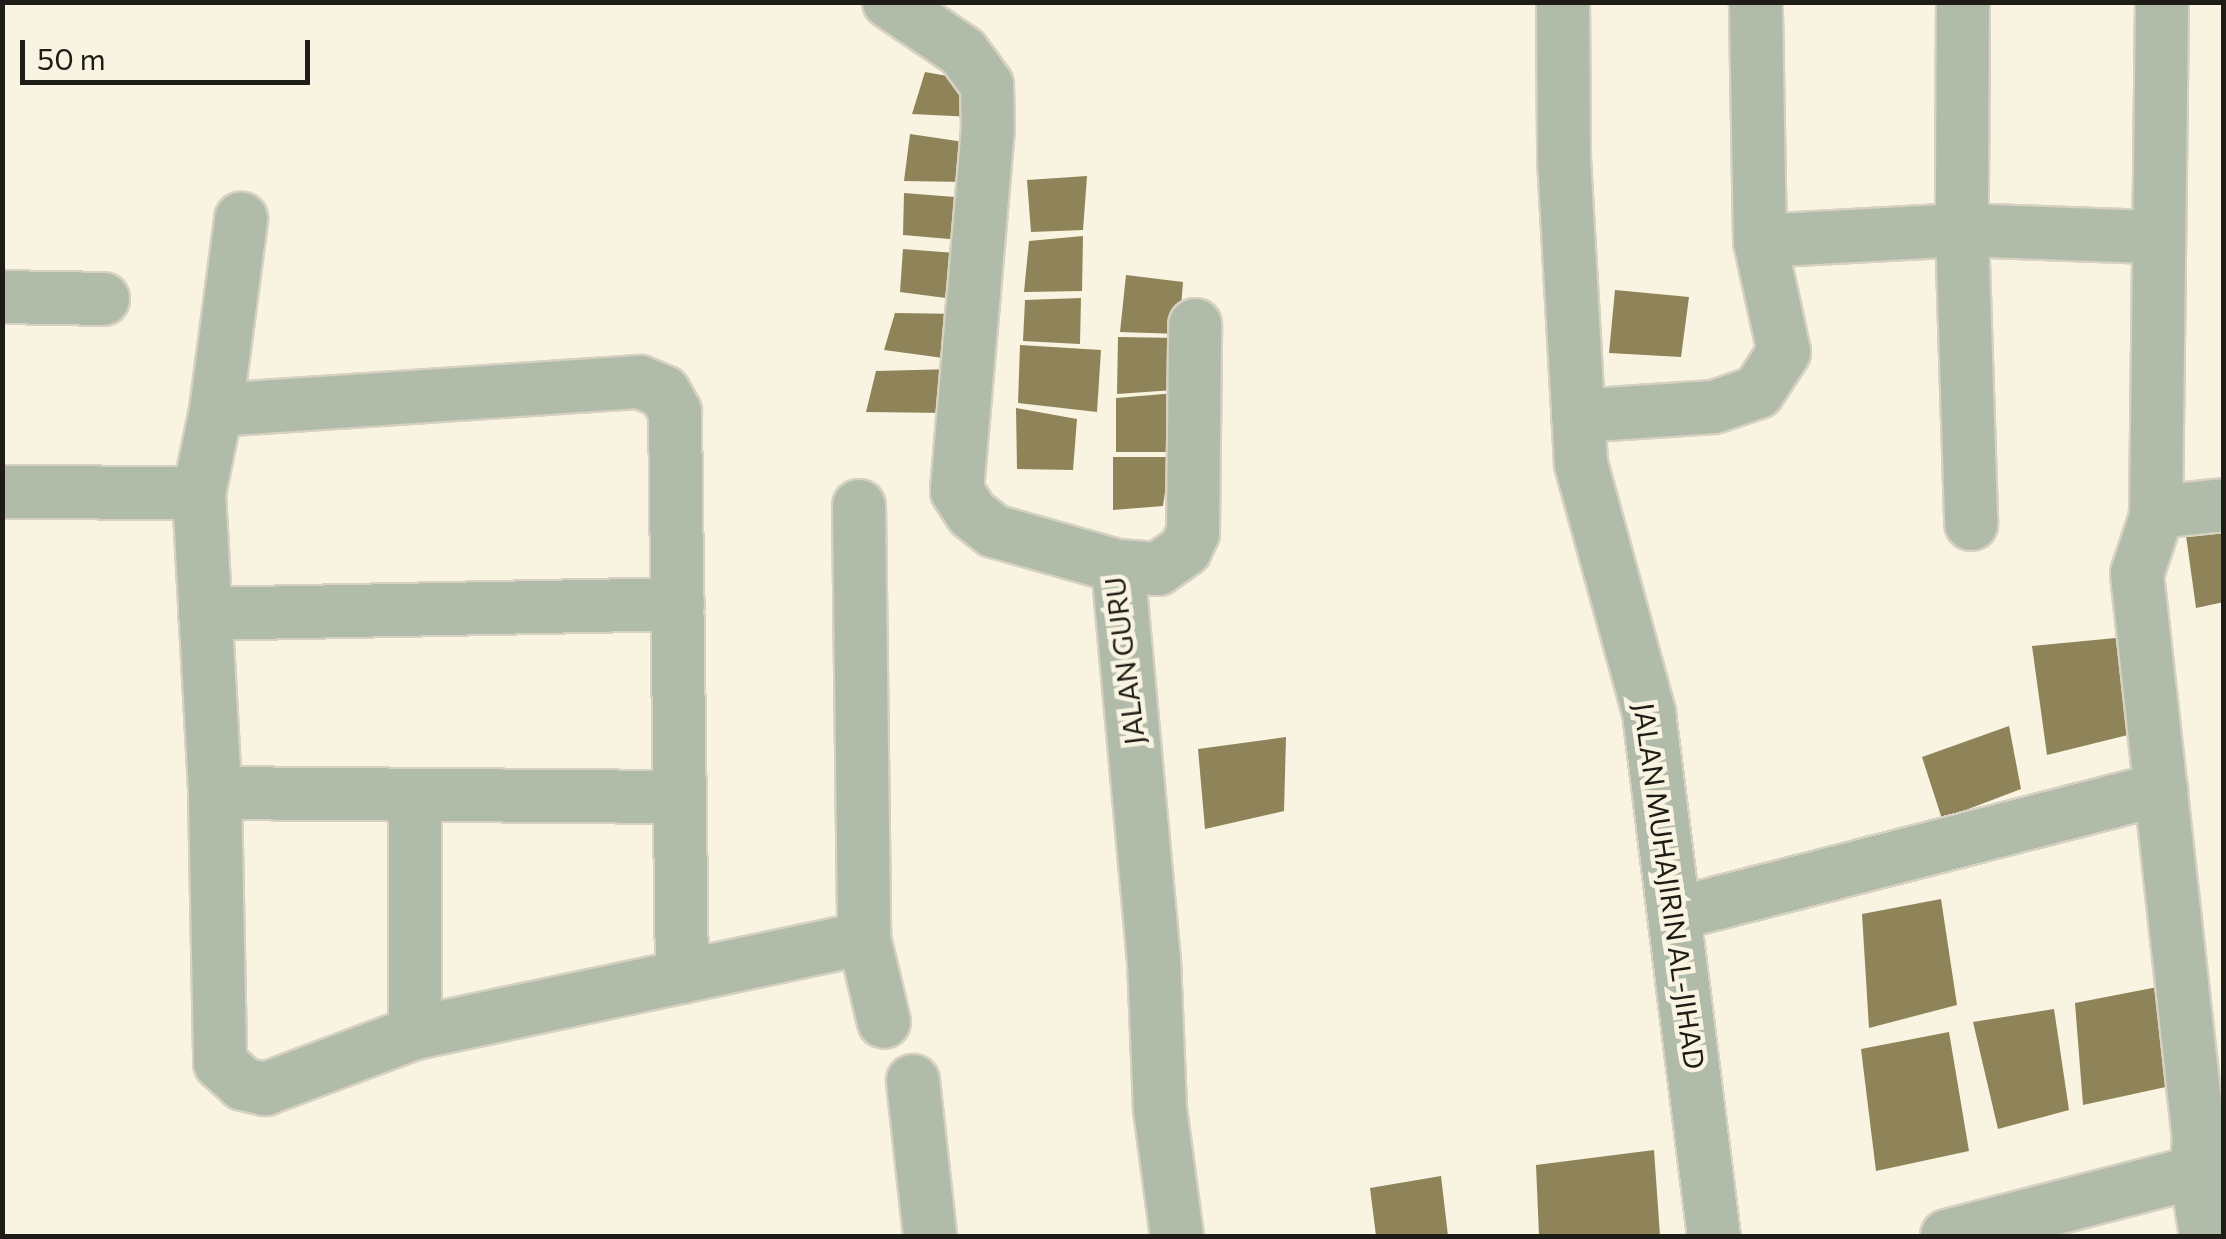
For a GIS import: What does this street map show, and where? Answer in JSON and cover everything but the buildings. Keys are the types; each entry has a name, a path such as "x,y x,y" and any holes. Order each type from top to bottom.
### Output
{"street":[{"name":"JALAN GURU","path":"889,2 964,52 988,84 988,128 957,492 972,514 994,531 1118,566 1154,959 1160,1109 1177,1236"},
{"name":"JALAN MUHAJIRIN AL-JIHAD","path":"1563,2 1564,158 1581,464 1649,712 1714,1236"},
{"path":"1578,416 1714,408 1758,392 1784,352 1760,241 1756,2"},
{"path":"1963,2 1962,230 1971,524"},
{"path":"2162,2 2156,512 2137,574 2200,1139 2196,1172 2206,1236"},
{"path":"241,219 216,410 199,493 215,794 220,1063 244,1084 265,1090 416,1033 864,938"},
{"path":"1760,241 1962,230 2157,237"},
{"path":"2,297 102,299"},
{"path":"1118,566 1158,569 1184,550 1193,533 1195,325"},
{"path":"216,410 640,382 664,392 675,412 682,977"},
{"path":"2,492 199,493"},
{"path":"2156,512 2224,504"},
{"path":"858,506 864,938 884,1022"},
{"path":"205,614 678,604"},
{"path":"1675,914 2161,789"},
{"path":"215,794 680,797"},
{"path":"415,796 416,1033"},
{"path":"913,1080 930,1236"},
{"path":"1948,1236 2196,1172"}]}
